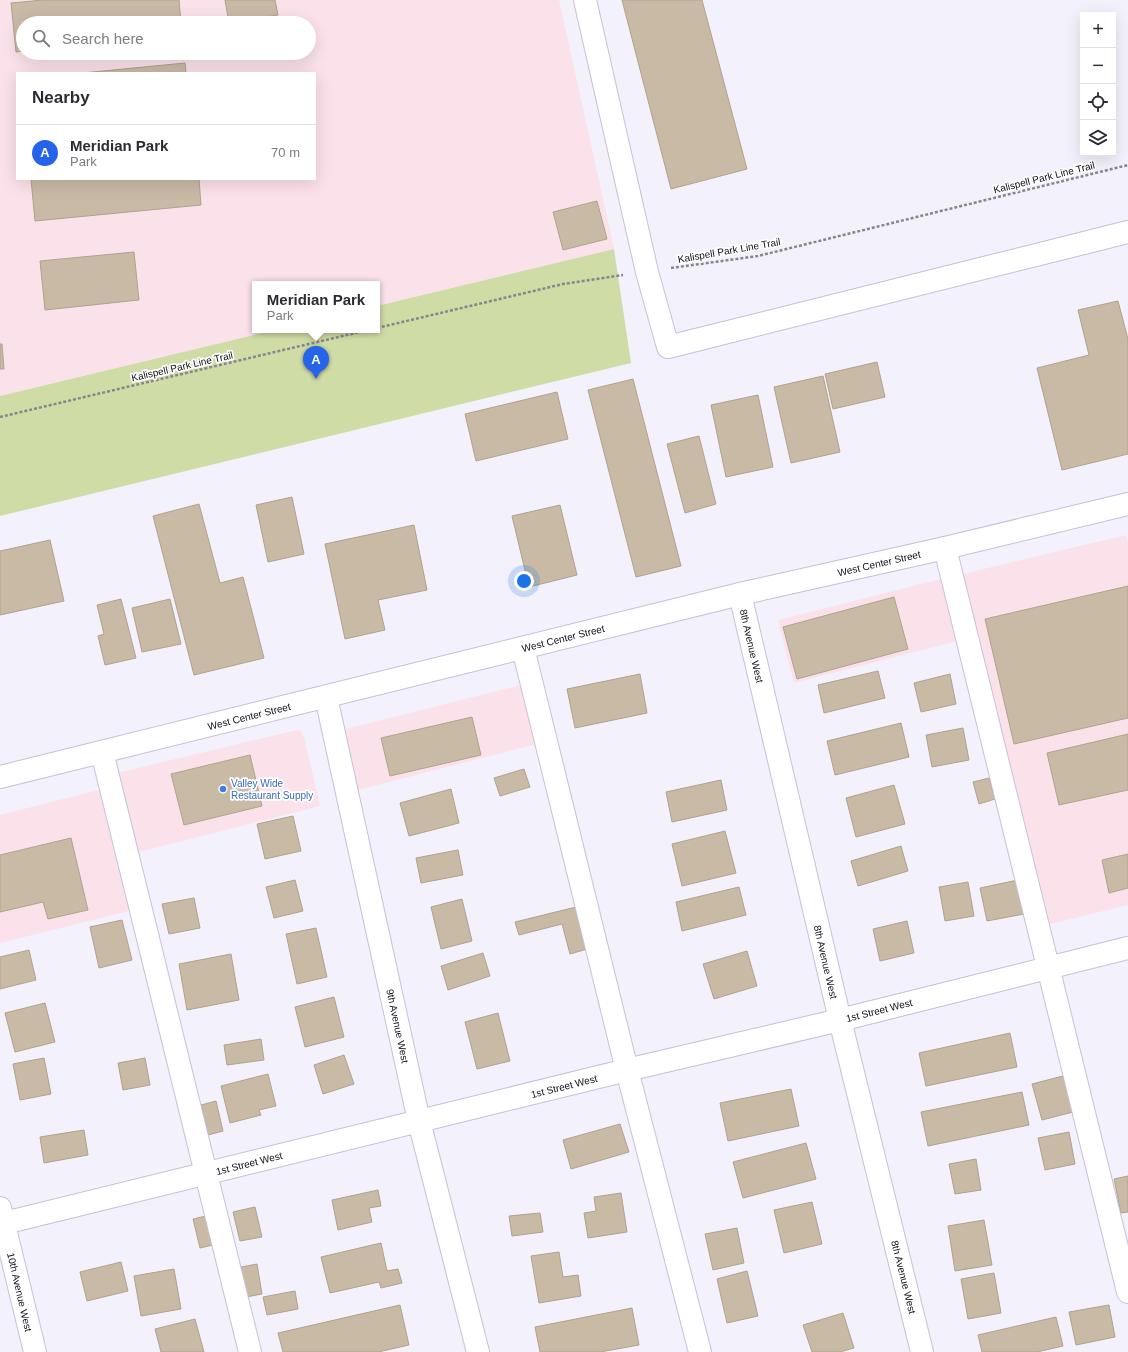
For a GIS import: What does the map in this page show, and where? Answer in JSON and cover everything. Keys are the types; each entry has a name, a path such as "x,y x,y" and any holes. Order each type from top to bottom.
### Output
{"street":[{"path":"585,0 647,272 668,347 1128,232"},
{"name":"West Center Street","path":"0,777 740,594 945,548 1128,504"},
{"path":"945,548 1128,1292"},
{"name":"8th Avenue West","path":"740,594 840,1020 922,1352"},
{"path":"523,648 627,1070 700,1352"},
{"name":"9th Avenue West","path":"326,697 419,1121 478,1352"},
{"path":"102,752 250,1352"},
{"name":"1st Street West","path":"1,1219 206,1174 627,1070 840,1020 1128,948"},
{"name":"10th Avenue West","path":"1,1219 35,1352"}],"path":[{"name":"Kalispell Park Line Trail","path":"380,327 563,284 758,256 1128,165"},
{"name":"Kalispell Park Line Trail","path":"0,417 355,333"}],"shaded area":[{"path":"0,0 559,0 614,249 380,305 380,281 252,281 252,333 262,333 0,396"},
{"path":"1126,535 1128,542 1128,905 1050,924 963,574"},
{"path":"941,579 957,641 794,683 778,620"},
{"path":"521,685 536,744 358,790 342,730"},
{"path":"297,730 301,731 304,737 320,806 134,853 113,774"},
{"path":"99,790 129,911 0,943 0,815"}],"green space":[{"path":"614,249 631,363 0,516 0,396 262,333 380,333 380,305"}],"building":[{"path":"43,0 179,0 180,16 16,16 16,52 11,3"},
{"path":"225,0 275,0 278,15 272,16 228,16"},
{"path":"622,0 702,0 747,169 671,189"},
{"path":"185,63 186,72 92,72"},
{"path":"31,180 199,180 201,205 35,221"},
{"path":"597,201 607,239 563,250 553,212"},
{"path":"134,252 139,300 45,310 40,261"},
{"path":"1118,301 1128,339 1128,454 1062,470 1037,368 1089,355 1078,310"},
{"path":"0,344 2,344 4,369 0,369"},
{"path":"877,362 885,397 833,409 825,374"},
{"path":"823,376 840,452 791,463 774,387"},
{"path":"633,379 681,566 636,577 588,390"},
{"path":"557,392 568,439 476,461 465,414"},
{"path":"758,395 773,467 726,477 711,405"},
{"path":"699,436 716,504 685,513 667,444"},
{"path":"292,497 304,554 268,562 256,505"},
{"path":"199,504 220,583 243,577 264,658 194,675 153,516"},
{"path":"560,505 577,575 529,587 512,516"},
{"path":"414,525 427,590 378,600 385,630 345,639 325,544"},
{"path":"50,540 64,601 0,615 0,551"},
{"path":"1128,586 1128,718 1014,744 985,619"},
{"path":"894,597 908,649 797,679 783,627"},
{"path":"121,599 136,658 105,665 98,636 104,634 97,605"},
{"path":"170,599 181,644 142,652 132,608"},
{"path":"878,671 885,698 824,713 818,685"},
{"path":"640,674 647,713 575,728 567,689"},
{"path":"950,674 956,704 921,712 914,683"},
{"path":"472,717 481,755 390,776 381,738"},
{"path":"901,723 909,757 835,775 827,741"},
{"path":"963,728 969,760 932,767 926,735"},
{"path":"1128,734 1128,790 1059,805 1047,753"},
{"path":"250,755 262,806 184,825 171,774"},
{"path":"524,769 530,787 500,796 494,778"},
{"path":"989,778 995,799 979,804 973,782"},
{"path":"721,780 727,810 672,822 666,792"},
{"path":"894,785 905,824 856,837 846,798"},
{"path":"451,789 459,823 409,836 400,803"},
{"path":"293,816 301,851 265,859 257,824"},
{"path":"725,831 736,873 682,886 672,844"},
{"path":"71,838 88,910 48,919 43,902 0,912 0,855"},
{"path":"901,846 908,871 858,886 851,861"},
{"path":"458,850 463,875 421,883 416,858"},
{"path":"1128,854 1128,888 1109,893 1102,860"},
{"path":"295,880 303,911 274,918 266,887"},
{"path":"1018,880 1024,914 987,921 980,888"},
{"path":"968,882 974,916 945,921 939,887"},
{"path":"739,887 746,915 682,931 676,902"},
{"path":"194,898 200,928 169,934 162,904"},
{"path":"462,899 472,941 441,949 431,907"},
{"path":"576,907 587,949 570,954 562,924 519,935 515,922"},
{"path":"122,920 132,960 99,968 90,927"},
{"path":"907,921 914,953 880,961 873,929"},
{"path":"316,928 327,977 297,984 286,934"},
{"path":"29,950 36,980 0,989 0,957"},
{"path":"747,951 757,986 714,999 703,964"},
{"path":"483,953 490,976 448,990 441,966"},
{"path":"231,954 239,1000 187,1010 179,964"},
{"path":"334,997 344,1037 305,1047 295,1007"},
{"path":"45,1003 55,1042 15,1052 5,1013"},
{"path":"498,1013 510,1061 477,1069 465,1022"},
{"path":"1010,1033 1017,1067 926,1086 919,1053"},
{"path":"261,1039 264,1060 227,1065 224,1045"},
{"path":"344,1055 354,1084 323,1094 314,1065"},
{"path":"44,1058 51,1094 20,1100 13,1064"},
{"path":"145,1058 150,1085 123,1090 118,1063"},
{"path":"268,1074 276,1106 259,1110 261,1115 230,1123 221,1086"},
{"path":"1063,1076 1073,1112 1042,1120 1032,1084"},
{"path":"791,1089 799,1126 728,1141 720,1103"},
{"path":"1022,1092 1029,1125 928,1146 921,1112"},
{"path":"216,1101 223,1131 208,1135 201,1105"},
{"path":"620,1124 629,1152 571,1169 563,1140"},
{"path":"84,1130 88,1155 44,1163 40,1137"},
{"path":"1069,1132 1075,1164 1045,1170 1038,1138"},
{"path":"806,1143 816,1179 743,1198 733,1162"},
{"path":"976,1159 981,1190 955,1194 949,1164"},
{"path":"1128,1176 1128,1212 1121,1213 1114,1179"},
{"path":"378,1190 381,1206 369,1208 372,1222 338,1230 332,1200"},
{"path":"621,1193 627,1232 588,1238 584,1213 596,1211 594,1197"},
{"path":"812,1202 822,1244 784,1253 774,1210"},
{"path":"255,1207 262,1237 240,1241 233,1212"},
{"path":"540,1213 543,1232 512,1236 509,1216"},
{"path":"206,1216 213,1245 200,1248 193,1219"},
{"path":"984,1220 992,1265 955,1271 948,1226"},
{"path":"737,1228 744,1263 713,1270 705,1234"},
{"path":"381,1243 387,1271 398,1269 402,1283 381,1288 379,1282 330,1293 321,1257"},
{"path":"559,1252 563,1277 578,1275 581,1296 539,1303 531,1256"},
{"path":"121,1262 128,1291 87,1301 80,1272"},
{"path":"257,1264 262,1294 246,1297 241,1267"},
{"path":"174,1269 181,1309 141,1316 134,1276"},
{"path":"747,1271 758,1316 727,1323 717,1279"},
{"path":"994,1273 1001,1313 968,1319 961,1279"},
{"path":"295,1291 298,1309 267,1315 263,1297"},
{"path":"400,1305 409,1345 378,1352 283,1352 278,1333"},
{"path":"1109,1305 1115,1337 1076,1345 1069,1312"},
{"path":"632,1308 639,1345 600,1352 540,1352 535,1327"},
{"path":"843,1313 854,1348 840,1352 812,1352 803,1325"},
{"path":"1056,1317 1063,1346 1037,1352 982,1352 978,1335"},
{"path":"195,1319 204,1352 161,1352 155,1329"}],"place":[{"name":"Meridian Park","path":"316,379"},
{"name":"Valley Wide Restaurant Supply","path":"223,789"}]}
